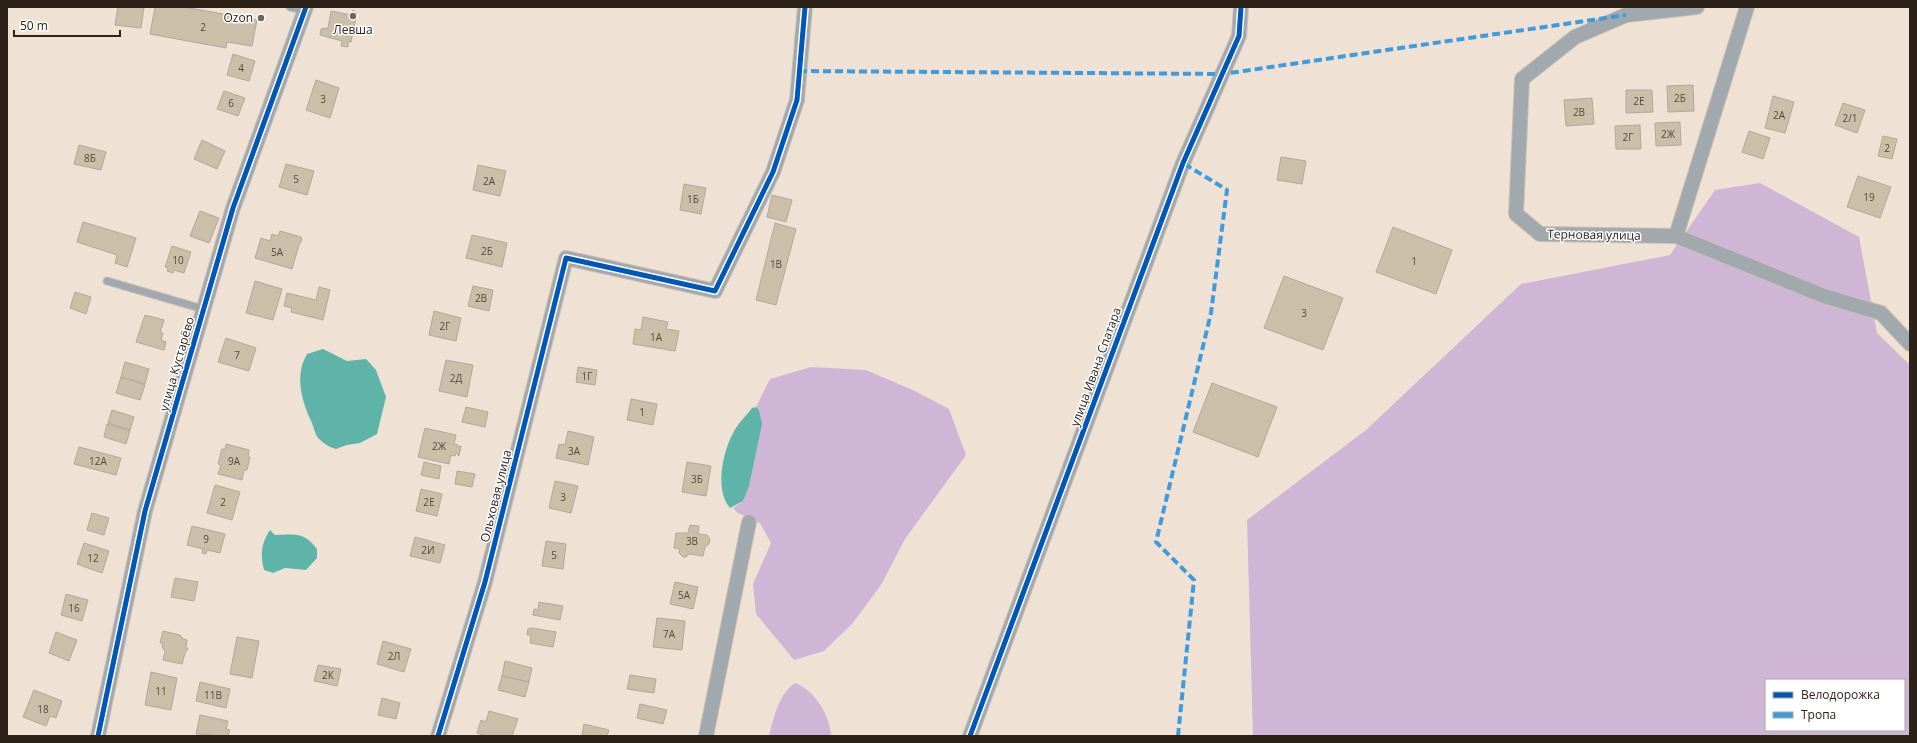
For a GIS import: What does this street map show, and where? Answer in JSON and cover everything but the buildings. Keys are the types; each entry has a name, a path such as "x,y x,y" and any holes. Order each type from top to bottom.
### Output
{"street":[{"name":"Ольховая улица","path":"438,736 485,582 566,258 715,291 773,172 797,100 805,7"},
{"name":"улица Ивана Спатара","path":"970,736 1183,163 1239,36 1241,7"},
{"name":"Терновая улица","path":"1697,7 1626,15 1575,37 1522,79 1516,214 1540,234 1676,236 1824,296 1881,313 1910,344"},
{"path":"1676,236 1747,7"},
{"name":"улица Кустарёво","path":"98,736 145,511 233,208 306,9"},
{"path":"706,736 749,522"}],"lane":[{"path":"290,7 306,9"},
{"path":"107,281 203,309"}],"shaded area":[{"path":"1760,183 1859,237 1877,333 1910,365 1910,736 1253,736 1247,520 1366,430 1521,284 1670,255 1715,190"},
{"path":"811,367 866,370 915,391 949,409 966,455 905,539 881,585 852,624 824,651 794,660 756,614 753,584 771,543 760,523 738,513 733,508 743,501 759,410 756,407 770,379"},
{"path":"795,683 802,686 815,697 825,712 831,736 769,736 775,714 781,700 784,694"}],"water":[{"path":"323,349 347,361 366,359 376,370 386,397 377,434 360,443 347,445 336,449 322,442 315,433 305,406 300,380 303,362 307,354"},
{"path":"756,407 759,410 762,424 749,486 743,501 730,508 722,489 722,466 725,454 728,443 738,425 752,408"},
{"path":"270,530 275,535 298,535 307,539 317,549 317,558 306,570 285,568 273,573 264,570 262,549"}],"marked path":[{"path":"799,71 1223,74 1626,15"},
{"path":"1178,736 1194,580 1156,542 1211,313 1227,190 1183,163"}],"cycle path":[{"path":"98,736 145,511 233,208 306,7"},
{"path":"438,736 485,582 566,258 715,291 773,172 797,100 805,7"},
{"path":"970,736 1183,163 1239,36 1241,7"}],"place":[{"name":"Левша","path":"353,16"},
{"name":"Ozon","path":"261,18"}]}
